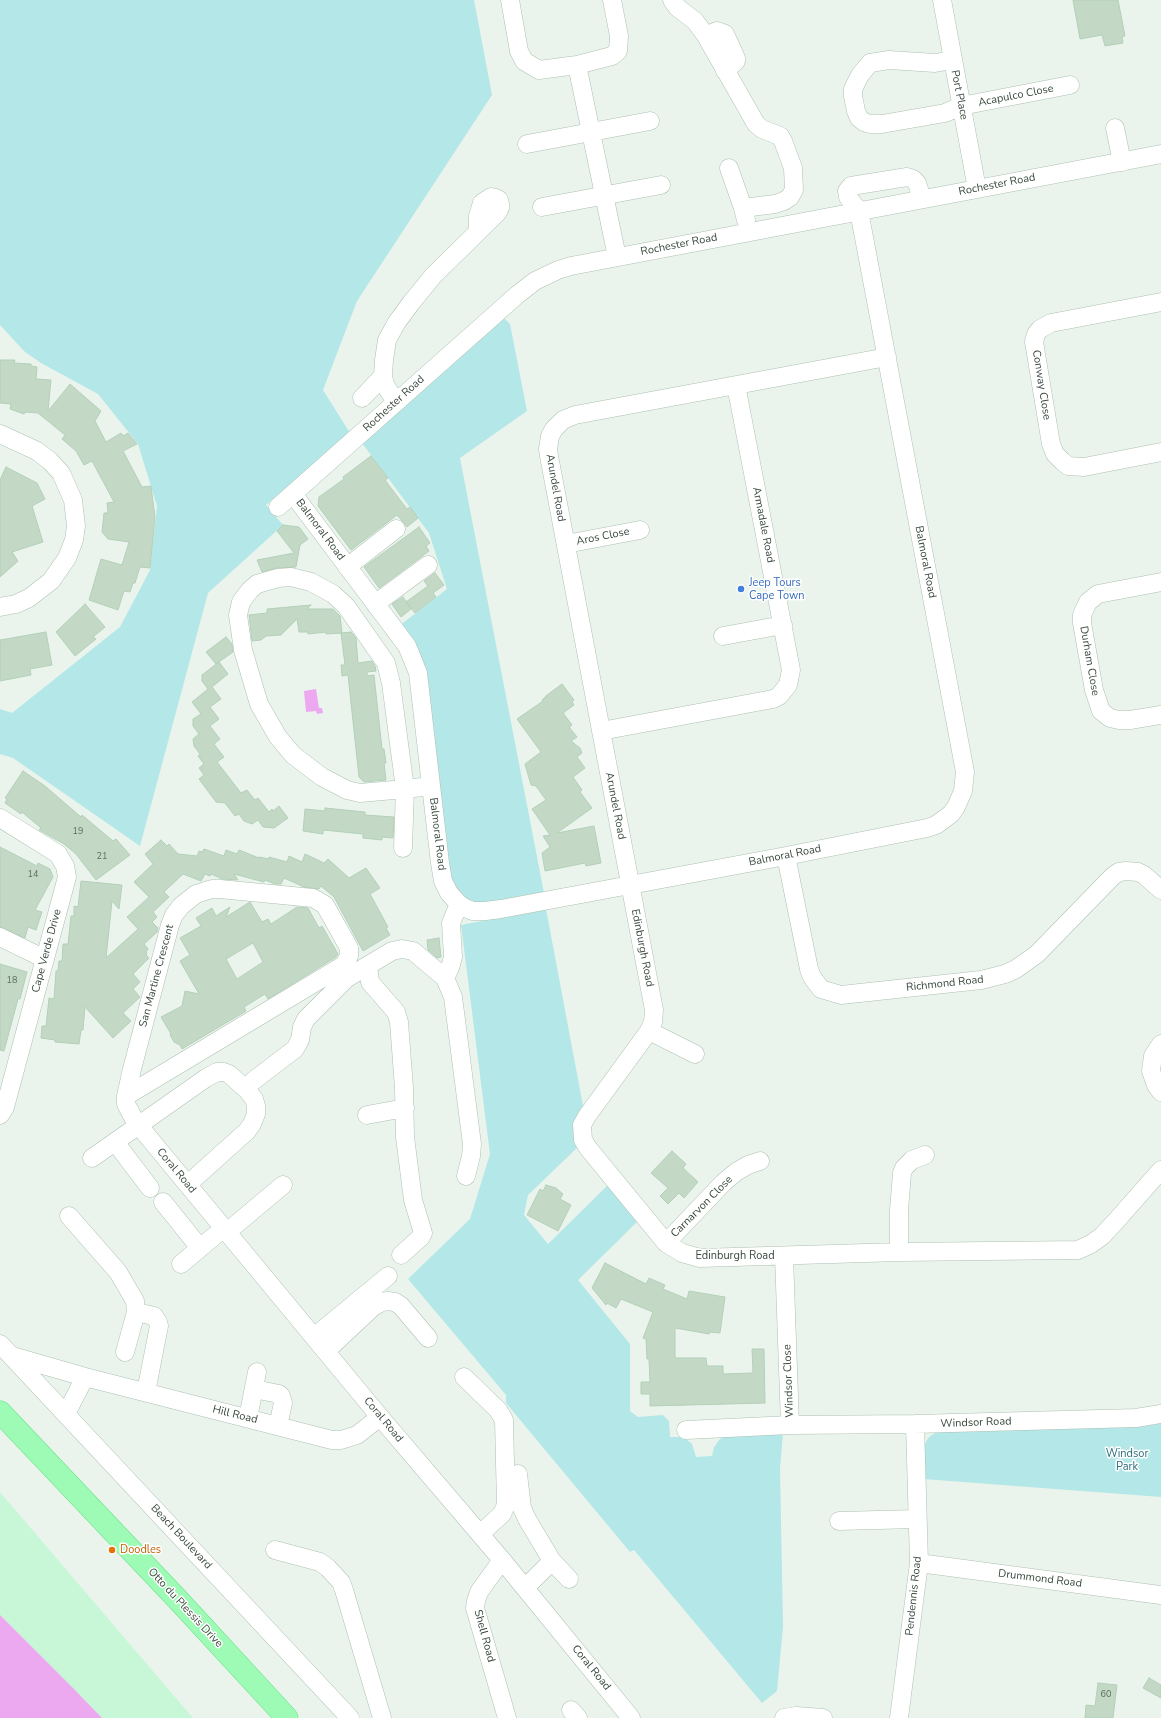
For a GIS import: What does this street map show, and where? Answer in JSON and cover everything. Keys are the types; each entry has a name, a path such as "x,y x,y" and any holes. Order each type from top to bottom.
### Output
{"main road":[{"name":"Otto du Plessis Drive","path":"0,1412 176,1597 286,1718"}],"street":[{"path":"510,0 519,51 524,61 539,70 577,65 612,56 618,51 619,36 612,0"},
{"path":"672,0 678,8 695,21 706,36 718,31 725,34 736,58 736,61 725,70 756,124 762,129 780,136 783,140 793,168 794,190 790,197 775,204 743,208"},
{"name":"Port Place","path":"942,0 977,189"},
{"name":"Acapulco Close","path":"952,60 935,63 889,60 870,63 860,75 853,89 856,111 859,118 870,124 882,124 945,113 961,106 1070,85"},
{"path":"577,65 617,257"},
{"path":"527,144 650,121"},
{"path":"1115,128 1122,162"},
{"name":"Rochester Road","path":"278,507 517,295 535,281 558,270 617,257 1161,154"},
{"path":"729,168 743,208 748,232"},
{"path":"859,211 848,197 848,190 851,186 909,177 917,183 922,199"},
{"path":"542,207 661,185"},
{"name":"Balmoral Road","path":"293,494 407,646 418,673 443,881 449,893 459,904 473,911 485,912 786,856 927,828 940,823 950,814 958,803 963,790 965,772 859,211"},
{"path":"396,402 386,385 383,376 387,340 396,322 411,303 434,276 478,231"},
{"name":"Conway Close","path":"1161,302 1052,323 1040,329 1036,334 1034,342 1051,444 1055,454 1062,461 1068,466 1084,467 1161,452"},
{"name":"Arundel Road","path":"630,884 548,449 550,436 558,424 575,415 887,357"},
{"path":"362,398 383,376"},
{"name":"Armadale Road","path":"601,731 766,700 779,696 788,686 791,675 783,625 736,385"},
{"path":"0,434 37,451 50,461 60,473 73,500 76,526 74,540 67,558 51,581 29,598 16,604 0,607"},
{"path":"347,567 396,529"},
{"name":"Aros Close","path":"566,544 640,530"},
{"path":"375,604 428,564"},
{"path":"403,848 405,789 391,683 386,663 346,606 333,594 311,582 291,577 268,580 257,584 250,590 242,602 238,615 243,650 259,704 278,737 293,755 322,777 347,790 360,793 405,789 431,786"},
{"name":"Durham Close","path":"1161,582 1098,594 1088,602 1082,615 1082,623 1094,690 1101,711 1110,718 1119,720 1130,720 1161,715"},
{"path":"723,636 783,625"},
{"name":"Cape Verde Drive","path":"0,818 54,850 65,866 66,883 45,958 5,1088 5,1107 0,1115"},
{"name":"Richmond Road","path":"786,856 809,969 812,977 822,989 841,995 981,980 999,976 1016,969 1036,954 1113,876 1119,872 1138,872 1161,890"},
{"name":"Edinburgh Road","path":"630,884 654,1010 653,1022 649,1031 586,1116 582,1125 582,1133 588,1148 666,1243 682,1253 700,1258 900,1252 1078,1250 1091,1244 1102,1236 1161,1170"},
{"name":"San Martine Crescent","path":"126,1096 341,968 349,956 348,943 324,905 313,898 220,889 204,891 189,899 174,915 170,925 126,1096 126,1104 137,1124"},
{"path":"445,978 453,957 451,923 459,904"},
{"path":"0,938 45,958"},
{"path":"253,1081 295,1049 300,1040 302,1028 306,1020 347,978 392,951 408,949 418,954 445,978 453,997 471,1138 471,1156 466,1176"},
{"path":"368,966 370,982 396,1012 398,1018 404,1088 404,1123 413,1200 423,1232 421,1237 401,1255"},
{"path":"649,1031 695,1054"},
{"path":"1161,1044 1153,1056 1151,1071 1156,1085 1161,1092"},
{"path":"92,1158 116,1142 137,1124 206,1078 218,1072 224,1072 229,1074 247,1090 254,1099 256,1114 247,1131 188,1184"},
{"path":"367,1115 404,1108"},
{"name":"Coral Road","path":"137,1124 380,1417 502,1560 631,1718"},
{"path":"116,1142 150,1188"},
{"path":"900,1252 898,1210 902,1173 904,1168 912,1160 925,1155"},
{"name":"Carnarvon Close","path":"666,1243 723,1183 736,1172 748,1165 760,1162"},
{"path":"181,1264 283,1185"},
{"path":"163,1202 200,1248"},
{"path":"69,1216 118,1272 135,1301 136,1312 125,1352"},
{"name":"Windsor Close","path":"686,1430 790,1425 784,1256"},
{"path":"314,1337 388,1276"},
{"path":"326,1351 373,1307 382,1302 388,1301 395,1302 401,1306 428,1338"},
{"path":"136,1312 151,1315 158,1322 159,1326 146,1392"},
{"name":"Hill Road","path":"6,1350 85,1377 332,1440 341,1440 357,1435 380,1417"},
{"name":"Beach Boulevard","path":"6,1350 350,1718"},
{"path":"66,1414 85,1377"},
{"path":"464,1377 495,1407 504,1420 506,1505 502,1514 480,1534"},
{"path":"248,1418 256,1380 281,1396 283,1403 278,1426"},
{"name":"Windsor Road","path":"790,1425 915,1424 1136,1418 1161,1414"},
{"name":"Pendennis Road","path":"899,1718 919,1563 915,1424"},
{"path":"518,1474 522,1508 527,1519 552,1561 569,1579"},
{"path":"839,1521 917,1519"},
{"path":"275,1550 320,1562 332,1571 340,1582 344,1590 382,1718"},
{"name":"Shell Road","path":"502,1560 479,1592 475,1608 507,1718"},
{"path":"525,1588 552,1561"},
{"name":"Drummond Road","path":"919,1563 1161,1595"},
{"path":"784,1718 796,1716 823,1718"}],"green space":[{"path":"0,0 474,0 492,95 357,301 323,390 350,433 266,505 283,525 208,593 140,846 13,758 0,754 0,709 12,713 120,627 150,570 157,506 138,444 98,394 41,363 25,352 0,325"},
{"path":"503,317 510,324 527,411 460,458 544,893 484,904 468,901 452,884 399,626 447,589 429,533 362,443"},
{"path":"546,909 584,1111 579,1146 528,1195 524,1215 548,1244 608,1185 638,1221 578,1280 630,1344 630,1411 638,1417 663,1415 669,1421 670,1437 682,1437 687,1440 692,1444 696,1457 712,1456 714,1447 720,1439 725,1436 783,1434 780,1468 783,1627 777,1691 762,1703 634,1550 630,1552 506,1403 506,1395 408,1279 470,1219 490,1154 461,925"},
{"name":"Windsor Park","path":"1161,1423 1161,1497 923,1479 924,1445 929,1437 938,1431 1146,1426"}],"sand":[{"path":"0,1492 193,1718 102,1718 0,1615"}],"shaded area":[{"path":"316,689 319,708 322,708 323,713 317,714 316,711 306,712 304,691"},
{"path":"0,1615 73,1688 102,1718 0,1718"}],"building":[{"path":"1073,0 1118,0 1125,36 1122,37 1123,43 1105,46 1102,35 1080,39"},
{"path":"0,360 15,360 14,363 31,364 31,366 37,367 36,379 51,380 48,411 70,384 101,411 95,421 106,442 121,433 123,436 128,433 137,444 123,451 142,487 151,486 155,517 150,568 140,567 135,583 133,583 130,592 124,591 118,610 89,600 101,559 122,565 129,542 108,539 102,532 104,513 108,513 107,503 114,502 92,461 84,465 76,451 62,439 65,435 38,413 25,412 24,414 10,409 11,404 0,403"},
{"path":"371,456 388,478 385,480 407,509 410,507 418,518 407,527 397,515 351,550 318,506 319,497 344,479 343,477"},
{"path":"6,467 37,483 45,499 32,506 43,542 12,552 18,561 0,577 0,480"},
{"path":"283,525 299,527 308,539 300,545 296,567 277,568 262,572 257,560 294,553 277,531"},
{"path":"419,527 430,543 426,546 429,551 379,588 364,567"},
{"path":"435,573 444,585 433,593 436,597 415,613 406,602 428,586 424,581"},
{"path":"403,597 411,609 401,617 392,604"},
{"path":"85,604 105,627 93,637 96,639 75,656 56,632"},
{"path":"311,605 307,609 333,609 340,616 342,633 326,634 326,632 308,634 308,632 299,632 297,619 281,635 266,636 261,640 252,641 249,615 267,613 267,609"},
{"path":"46,632 52,665 30,669 31,675 0,681 0,640"},
{"path":"351,632 356,638 358,663 372,661 375,666 376,671 367,672 367,676 374,675 382,749 384,749 386,763 384,763 386,780 364,782 359,777 348,675 342,676 341,665 345,665 341,633"},
{"path":"226,637 232,644 233,652 216,664 206,652"},
{"path":"219,662 228,674 212,687 221,699 210,707 219,719 210,726 220,739 214,744 224,757 217,762 241,793 247,790 255,800 258,798 269,812 272,809 273,811 279,806 288,818 274,828 263,827 258,820 252,824 244,821 239,814 235,816 225,803 216,802 199,779 204,775 199,768 204,764 198,756 200,754 194,746 193,739 199,734 193,726 193,719 201,714 192,702 208,689 202,681 202,675"},
{"path":"562,684 574,700 572,702 574,705 563,713 572,725 569,727 577,737 571,741 580,748 582,753 577,757 585,768 573,777 582,790 580,792 592,808 557,833 594,826 601,863 586,866 585,863 545,871 542,853 550,847 543,836 550,835 532,809 546,800 536,786 531,785 525,764 541,752 517,719 543,701 542,700 547,695"},
{"path":"23,771 45,786 81,817 82,815 113,841 116,839 130,855 96,880 76,854 64,844 39,830 41,828 22,812 21,814 5,803 7,799 5,798"},
{"path":"325,808 365,812 365,815 394,817 393,838 382,837 382,840 363,838 363,834 323,830 323,834 303,831 305,809 325,811"},
{"path":"161,840 167,846 169,844 178,854 197,856 199,851 202,852 204,849 224,856 226,850 237,854 239,850 259,858 269,859 269,857 287,862 289,856 302,862 305,854 324,863 328,859 349,878 366,868 380,888 370,894 388,927 386,928 390,935 363,951 334,897 321,886 319,889 304,887 284,878 281,884 275,884 265,880 264,882 234,874 238,880 222,879 211,874 210,876 205,874 201,881 183,874 164,892 169,897 153,912 157,917 152,922 158,928 157,932 144,944 148,949 146,955 149,958 133,974 140,982 133,989 140,997 123,1013 131,1021 113,1038 85,1007 83,1030 81,1030 79,1044 55,1042 55,1040 41,1038 42,1026 46,1026 49,998 54,999 56,971 58,971 59,961 62,961 63,944 68,944 71,916 74,916 74,906 78,907 81,881 122,885 119,909 112,901 106,958 138,929 127,917 149,897 134,882 153,864 145,854"},
{"path":"0,847 37,866 38,863 50,869 53,877 35,910 42,912 36,930 28,927 25,938 0,927"},
{"path":"250,902 262,922 268,919 271,924 297,907 308,908 319,928 322,926 338,954 336,957 268,999 265,994 244,1007 246,1011 182,1049 180,1045 174,1042 161,1017 182,1006 185,991 199,994 180,961 190,955 180,938 201,926 196,918 212,908 216,916 230,907 226,917","holes":["253,943 263,962 237,979 226,959"]},
{"path":"439,938 441,957 437,958 428,950 427,940"},
{"path":"0,964 27,972 4,1051 0,1050"},
{"path":"672,1151 686,1164 683,1168 698,1182 684,1198 679,1193 668,1204 660,1196 668,1188 651,1173"},
{"path":"546,1185 556,1188 563,1194 560,1199 571,1205 558,1231 527,1215 540,1189 543,1191"},
{"path":"605,1263 646,1284 649,1278 665,1285 663,1289 687,1299 689,1291 725,1297 720,1333 710,1332 709,1334 675,1328 675,1358 706,1358 707,1366 723,1366 723,1374 753,1373 752,1349 764,1349 765,1403 650,1406 650,1394 641,1394 641,1382 650,1382 646,1339 643,1338 653,1312 621,1299 616,1308 607,1303 606,1305 592,1288"},
{"path":"1149,1678 1161,1685 1161,1698 1143,1688"},
{"path":"1098,1683 1117,1685 1113,1718 1085,1718 1086,1705 1095,1706"}],"place":[{"name":"Jeep Tours Cape Town","path":"741,589"},
{"name":"Doodles","path":"112,1550"}]}
